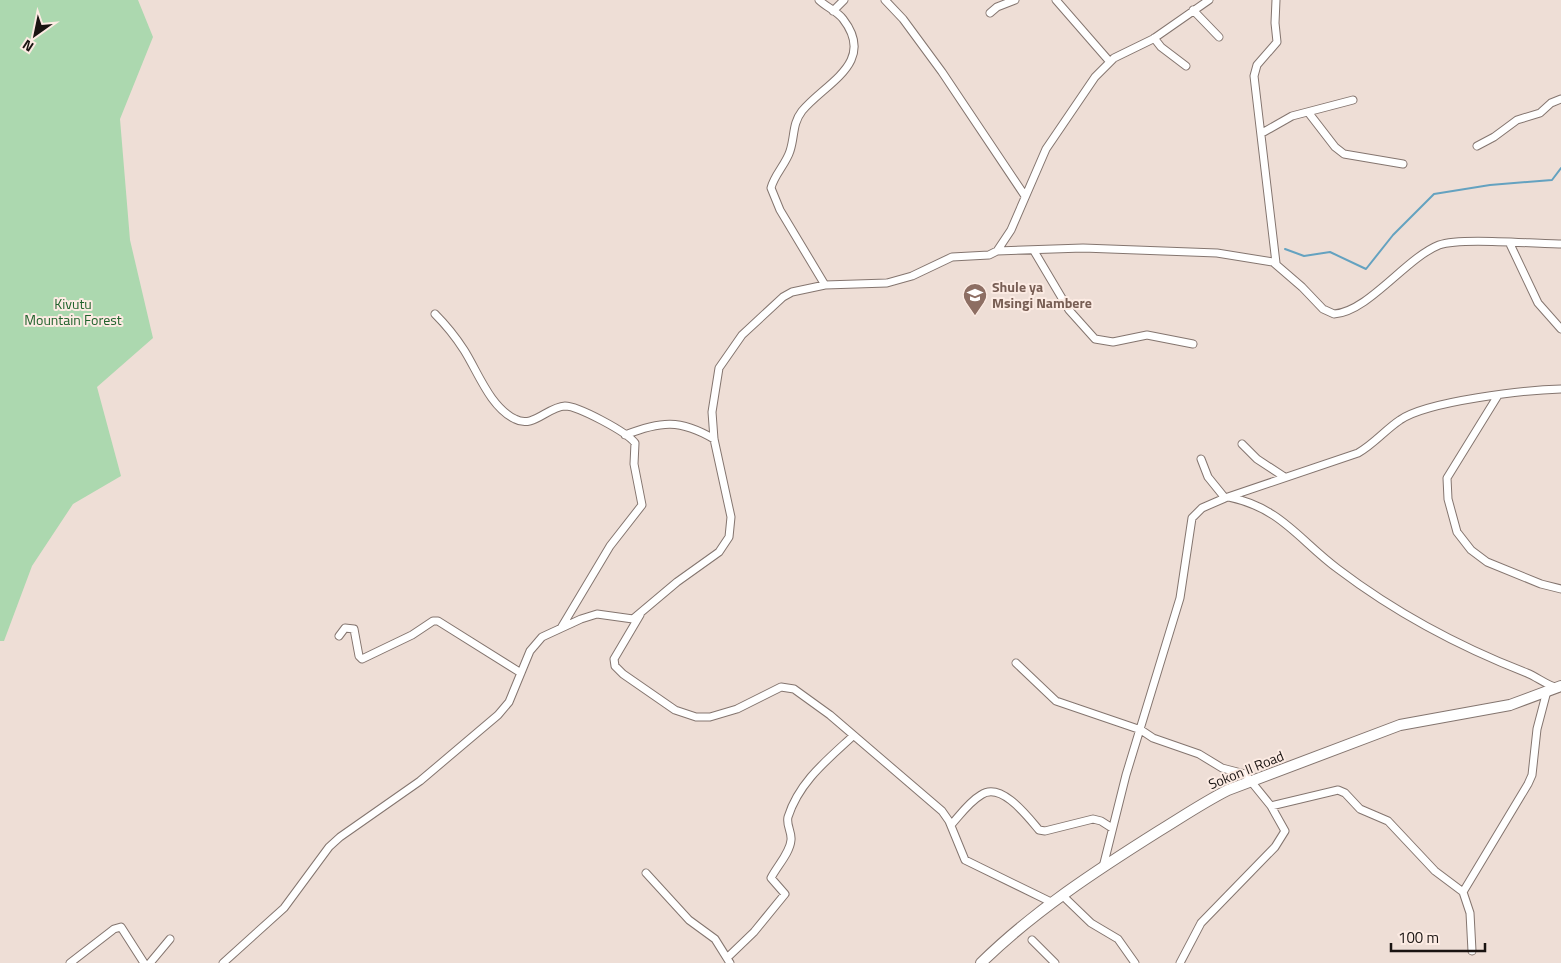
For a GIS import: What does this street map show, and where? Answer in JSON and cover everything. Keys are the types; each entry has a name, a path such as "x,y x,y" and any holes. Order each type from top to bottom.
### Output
{"street":[{"path":"819,0 842,19 850,30 853,41 851,60 839,78 808,104 796,120 790,152 771,188 780,210 825,285"},
{"path":"833,11 844,0"},
{"path":"885,0 903,19 942,72 1025,196"},
{"path":"990,13 997,7 1015,0"},
{"path":"1057,0 1110,62"},
{"path":"222,963 291,900 329,847 340,837 420,781 498,715 509,702 530,651 538,641 561,628 597,614 629,619 641,613 677,582 719,552 729,537 731,517 714,439 713,396 719,368 742,335 783,297 792,292 825,285 887,283 912,276 952,257 989,255 997,251 1006,240 1046,149 1095,77 1121,54 1154,38 1209,0"},
{"path":"1276,0 1274,23 1277,42 1254,69 1276,263"},
{"path":"1193,10 1219,37"},
{"path":"1154,38 1161,47 1186,66"},
{"path":"1477,146 1494,137 1517,120 1540,113 1551,103 1561,99"},
{"path":"1262,133 1283,120 1353,100"},
{"path":"1308,112 1335,146 1344,154 1403,164"},
{"path":"997,251 1083,248 1217,252 1276,263 1323,309 1334,314 1354,308 1426,252 1440,245 1450,243 1561,244"},
{"path":"1510,244 1538,303 1561,329"},
{"path":"1034,251 1069,310 1095,339 1113,342 1147,335 1193,344"},
{"path":"435,314 458,341 489,392 513,419 528,422 565,406 590,415 635,442 634,464 642,505 610,546 561,628"},
{"path":"1103,867 1112,828 1180,598 1192,518 1202,508 1227,498 1283,476 1358,452 1372,445 1401,419 1420,411 1438,406 1535,390 1561,389"},
{"path":"1497,396 1447,478 1448,499 1457,532 1471,550 1487,562 1541,584 1561,589"},
{"path":"625,435 646,427 675,424 696,429 714,439"},
{"path":"1242,444 1257,460 1283,476"},
{"path":"1201,459 1208,477 1227,498 1257,504 1280,519 1330,563 1390,605 1464,647 1556,688 1537,729 1532,775 1528,784 1463,892"},
{"path":"641,613 614,662 623,674 675,710 688,716 710,717 737,708 781,687 788,686 805,696 942,811 951,825 965,860 1053,903"},
{"path":"340,636 345,628 354,629 359,656 362,659 412,635 433,621 438,621 521,673"},
{"path":"1016,663 1056,701 1141,730 1153,738 1199,754 1222,768 1242,772 1252,781 1271,806 1285,831 1283,836 1201,923 1180,963"},
{"name":"Sokon II Road","path":"981,963 1012,933 1103,867 1204,803 1252,781 1400,725 1494,709 1556,688"},
{"path":"646,874 689,920 715,939 729,960 760,926 785,894 771,878 790,844 791,836 787,820 800,790 824,763 854,736"},
{"path":"1271,806 1334,790 1342,791 1360,809 1388,821 1435,871 1463,892 1470,913 1472,951"},
{"path":"951,825 982,793 990,792 1009,798 1039,830 1045,831 1093,820 1101,821 1112,828"},
{"path":"1063,896 1091,922 1118,939 1135,963"},
{"path":"70,963 117,928 121,928 126,932 144,963"},
{"path":"150,963 170,939"},
{"path":"1032,940 1056,963"}],"green space":[{"name":"Kivutu Mountain Forest","path":"0,0 138,0 153,37 120,119 130,240 153,338 97,387 121,476 73,504 32,566 4,641 0,641"}],"waterway":[{"path":"1285,249 1304,256 1330,252 1366,269 1393,235 1434,194 1490,185 1552,180 1561,168"}],"place":[{"name":"Shule ya Msingi Nambere","path":"975,316"}]}
